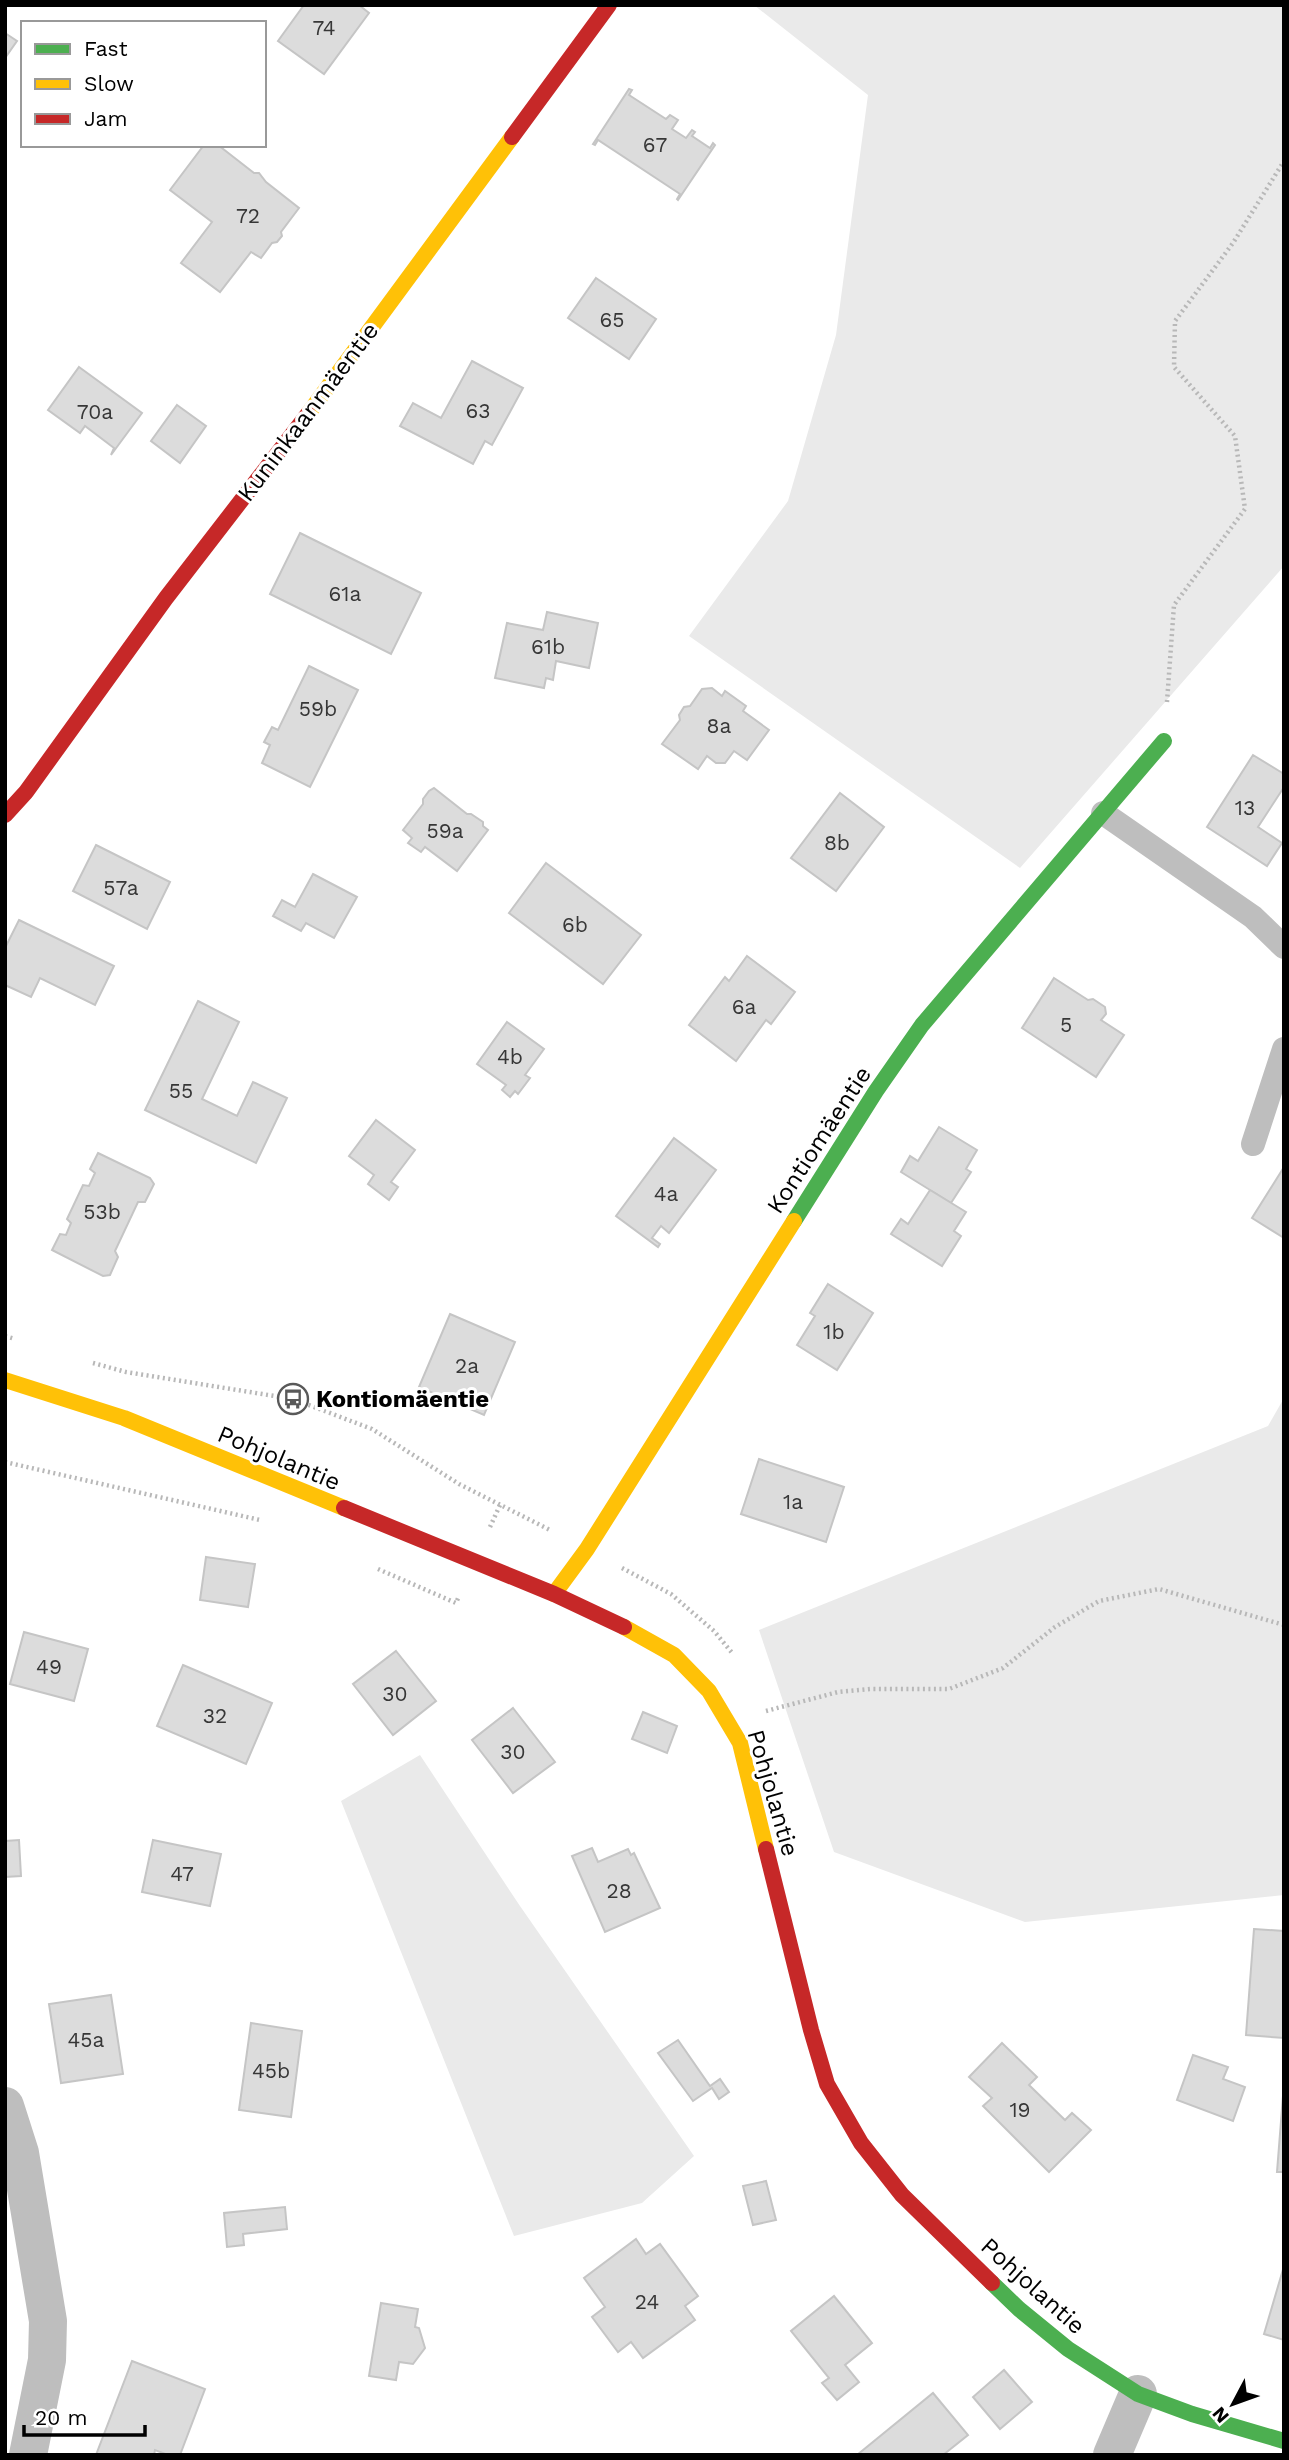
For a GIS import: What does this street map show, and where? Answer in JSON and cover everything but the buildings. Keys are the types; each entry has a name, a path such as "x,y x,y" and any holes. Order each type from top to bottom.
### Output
{"street":[{"name":"Kuninkaanmäentie","path":"5,816 26,792 166,598 306,417 608,5"},
{"name":"Kontiomäentie","path":"554,1594 594,1537 876,1091 922,1025 1164,741"},
{"name":"Pohjolantie","path":"5,1380 124,1418 554,1594 605,1616 674,1655 709,1691 740,1743 827,2084 861,2143 902,2195 1019,2309 1068,2349 1138,2394 1192,2414 1284,2441"},
{"path":"5,2106 20,2153 48,2321 47,2360 28,2455"},
{"path":"1112,2455 1138,2394"}],"lane":[{"path":"1103,813 1253,917 1284,947"},
{"path":"1253,1144 1284,1049"}],"path":[{"path":"1164,741 1174,605 1245,509 1235,436 1174,366 1175,321 1233,243 1284,161"},
{"path":"5,1336 24,1343"},
{"path":"87,1361 126,1372 293,1399 372,1429 459,1484 561,1536"},
{"path":"5,1462 271,1522"},
{"path":"370,1565 456,1603"},
{"path":"620,1566 671,1594 714,1631 737,1659"},
{"path":"763,1712 838,1692 871,1689 949,1689 1003,1668 1055,1626 1099,1601 1159,1590 1284,1625"},
{"path":"758,1701 766,1721"}],"shaded area":[{"path":"754,5 1284,5 1284,566 1020,868 689,636 788,501 836,335 868,95"},
{"path":"1284,1398 1284,1895 1025,1922 834,1852 759,1630 1268,1426"},
{"path":"420,1755 520,1906 694,2156 642,2203 514,2236 341,1801"}],"traffic: fast":[{"path":"794,1221 876,1091 922,1025 1164,741"},
{"path":"992,2283 1068,2349 1138,2394 1192,2414 1284,2441"}],"traffic: slow":[{"path":"308,414 512,137"},
{"path":"554,1594 587,1549 794,1221"},
{"path":"5,1380 124,1418 344,1508"},
{"path":"624,1627 674,1655 709,1691 740,1743 766,1849"}],"traffic: jam":[{"path":"512,137 609,5"},
{"path":"5,815 26,792 166,598 308,414"},
{"path":"344,1508 554,1594 624,1627"},
{"path":"766,1849 827,2084 861,2143 902,2195 992,2283"}],"place":[{"name":"Kontiomäentie","path":"293,1399"}]}
